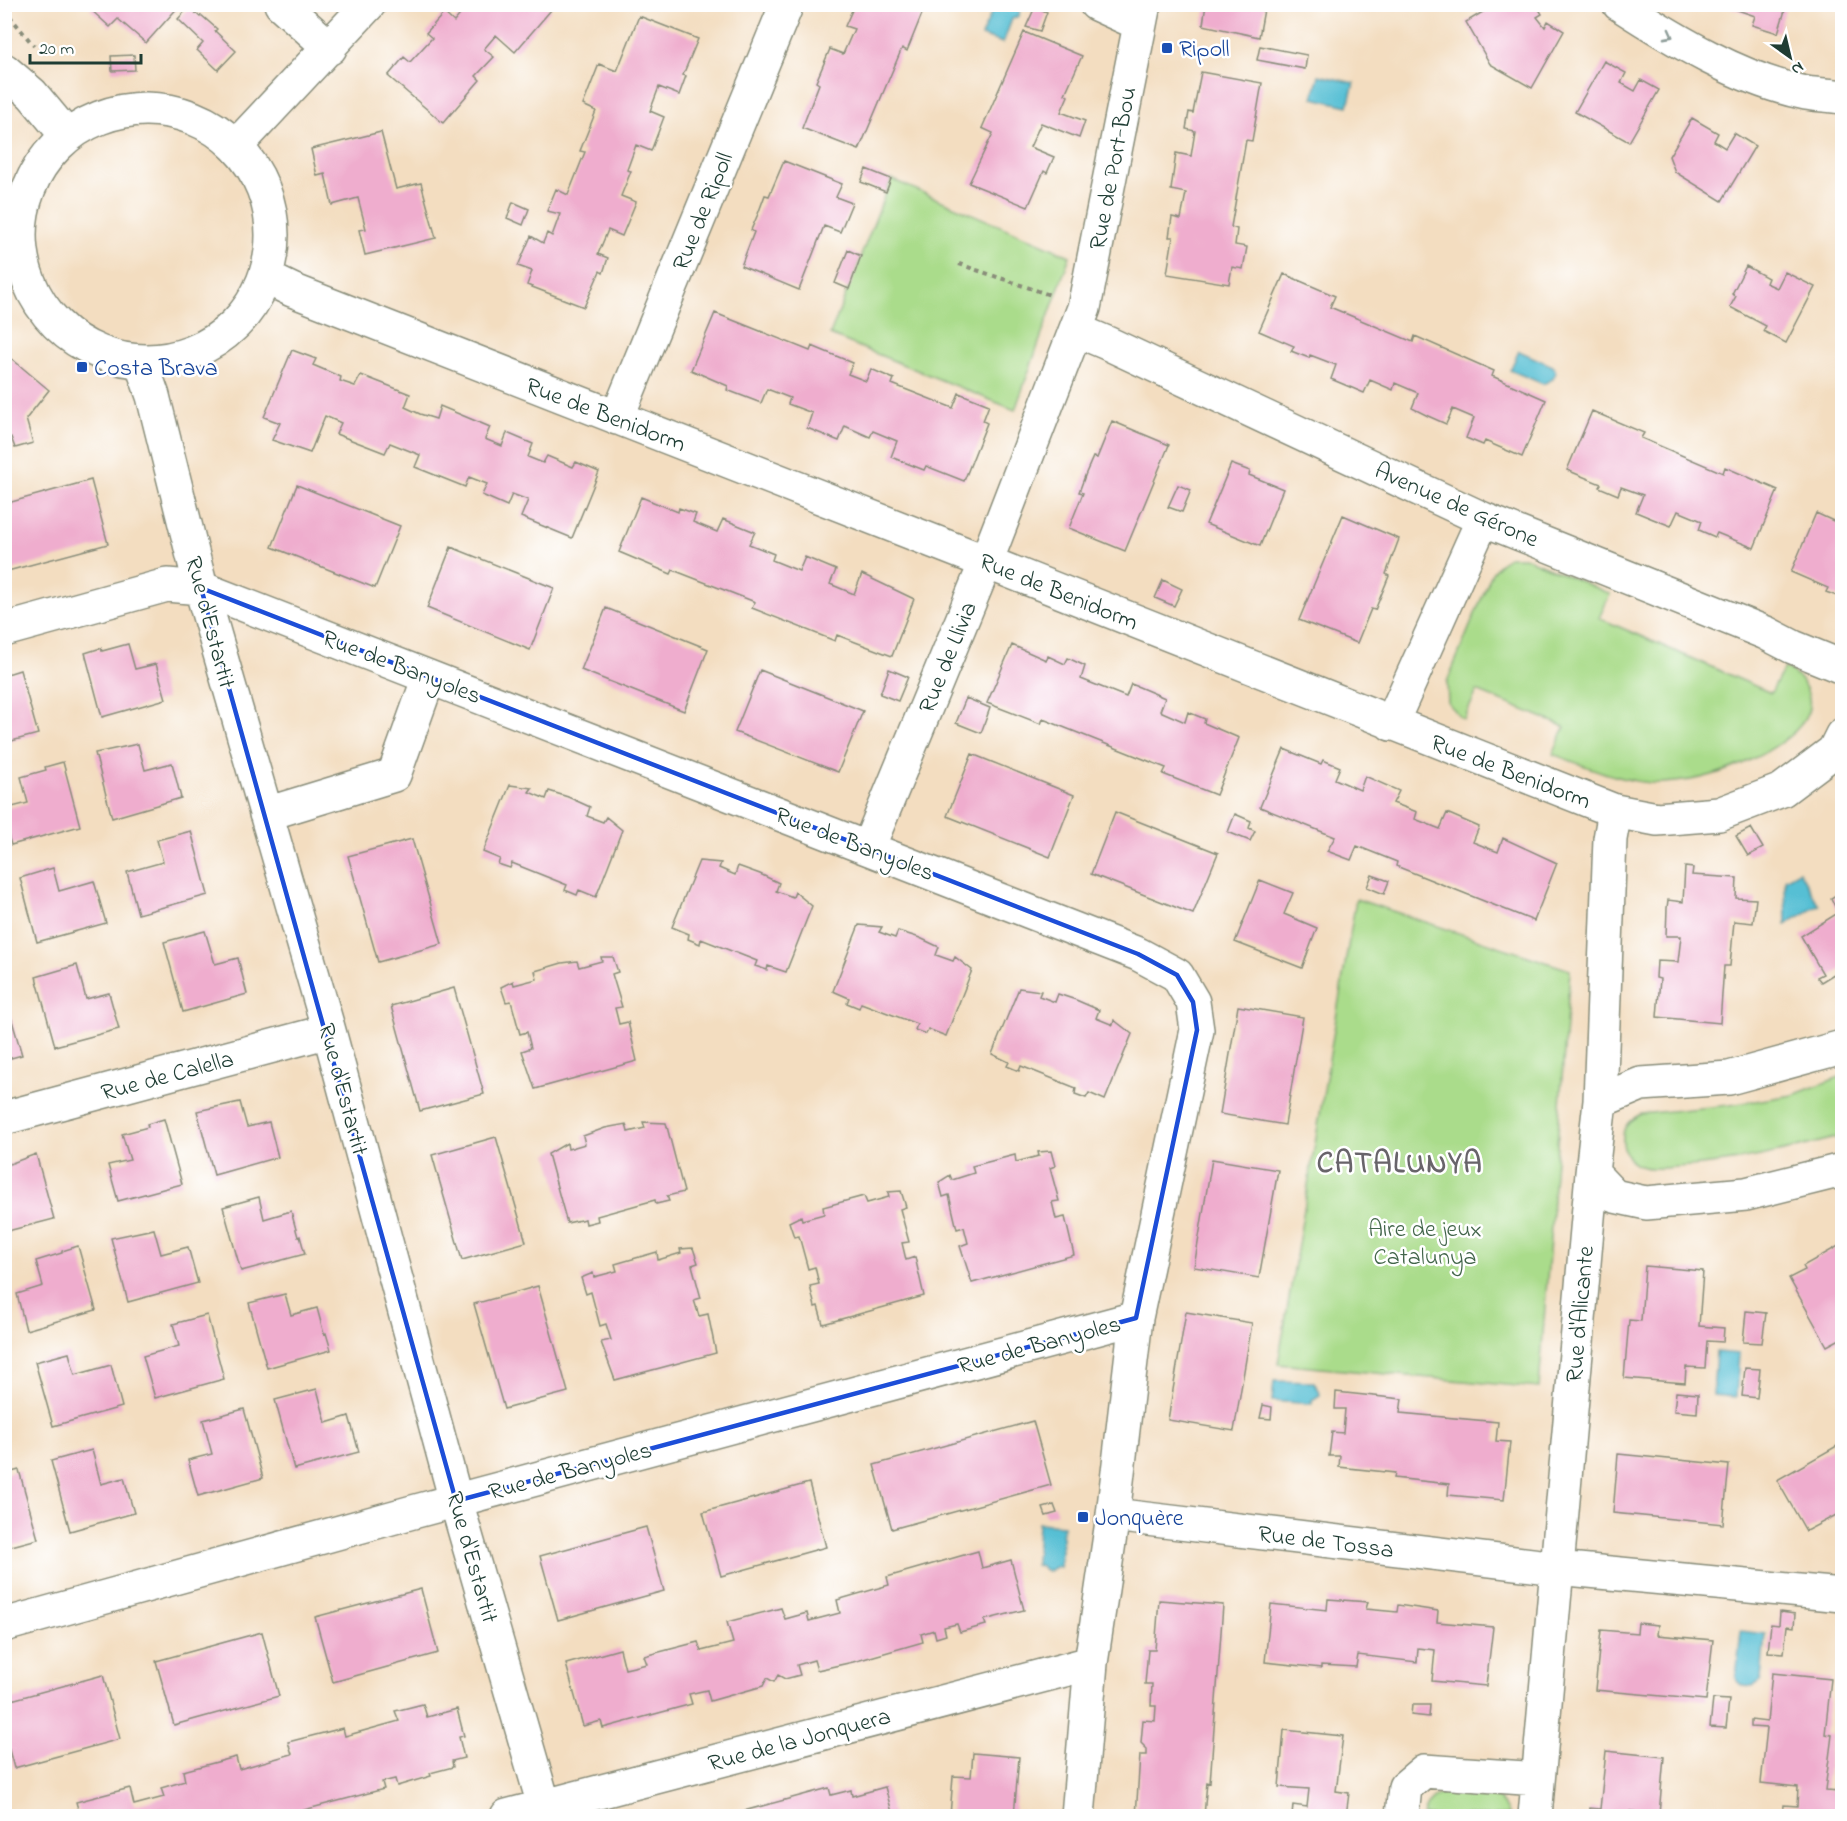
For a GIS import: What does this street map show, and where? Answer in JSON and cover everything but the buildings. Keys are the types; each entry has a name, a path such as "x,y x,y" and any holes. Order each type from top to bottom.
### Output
{"street":[{"path":"281,4 330,48"},
{"path":"238,144 369,4"},
{"name":"Rue de Ripoll","path":"617,418 787,4"},
{"path":"1096,4 1142,14"},
{"path":"1619,4 1653,27 1747,76 1806,93 1842,97"},
{"name":"Rue de Port-Bou","path":"1080,319 1142,14"},
{"path":"4,70 32,94 67,136"},
{"path":"161,109 197,119 220,129 238,144 254,168 268,202 273,240 265,277 246,312 217,339 181,356 141,362 102,354 67,334 14,272 24,202 37,171 50,153 67,136 89,123 124,111 161,109"},
{"name":"Rue de Benidorm","path":"265,277 292,290 1615,811 1657,819 1719,814 1782,790 1834,750 1842,735"},
{"name":"Avenue de Gérone","path":"1080,319 1107,343 1483,519 1766,633 1842,667"},
{"name":"Rue de Llivia","path":"868,848 986,562 1080,319"},
{"name":"Rue d'Estartit","path":"141,362 153,396 201,588 329,1031 456,1500 546,1811"},
{"path":"1391,724 1483,519"},
{"name":"Rue de Banyoles","path":"4,630 167,585 201,588 1138,954 1177,975 1193,1002 1197,1030 1136,1318 1113,1515"},
{"path":"266,814 394,775 429,677"},
{"name":"Rue d'Alicante","path":"1535,1816 1600,1101 1611,839 1615,811"},
{"name":"Rue de Calella","path":"4,1118 329,1031"},
{"path":"1600,1101 1641,1084 1729,1078 1842,1047"},
{"path":"1592,1173 1614,1196 1646,1203 1746,1194 1842,1170"},
{"name":"Rue de Banyoles","path":"4,1625 456,1500 1136,1318"},
{"path":"1078,1816 1091,1662 1113,1515"},
{"name":"Rue de Tossa","path":"1113,1515 1557,1568 1842,1595"},
{"name":"Rue de la Jonquera","path":"507,1816 546,1811 1091,1662"},
{"path":"1402,1816 1405,1787 1424,1771 1538,1779"}],"path":[{"path":"4,9 38,50"},
{"path":"959,264 1080,319"}],"highlighted area":[{"path":"201,588 1138,954 1177,975 1193,1002 1197,1030 1136,1318 456,1501"}],"green space":[{"path":"891,179 1070,256 1015,410 830,335"},
{"path":"1509,557 1524,557 1610,594 1599,618 1771,693 1784,668 1803,684 1809,698 1808,712 1801,725 1774,747 1740,765 1706,777 1650,783 1621,778 1553,754 1565,727 1477,691 1464,719 1460,717 1448,703 1447,682 1492,573"},
{"name":"Aire de jeux Catalunya","path":"1356,899 1570,970 1539,1388 1278,1364"},
{"path":"1842,1076 1842,1136 1739,1160 1663,1168 1649,1168 1636,1164 1629,1159 1625,1151 1624,1129 1631,1120 1641,1114 1730,1105 1793,1095"},
{"path":"1454,1789 1479,1791 1495,1797 1506,1808 1510,1816 1423,1816 1430,1801"}],"water":[{"path":"995,5 1018,5 1020,10 1019,16 1012,19 1003,43 981,36"},
{"path":"1319,75 1354,83 1348,106 1313,98"},
{"path":"1519,351 1553,366 1556,372 1553,379 1543,384 1510,370"},
{"path":"1799,871 1819,905 1786,924 1785,879"},
{"path":"1716,1352 1739,1354 1736,1397 1713,1395"},
{"path":"1274,1381 1314,1382 1320,1395 1312,1400 1312,1404 1272,1401"},
{"path":"1038,1523 1063,1525 1060,1567 1049,1571 1036,1565"},
{"path":"1741,1631 1765,1634 1761,1680 1751,1686 1744,1686 1736,1678"}],"place":[{"name":"Ripoll","path":"1167,48"},
{"name":"Costa Brava","path":"82,367"},
{"name":"Jonquère","path":"1083,1517"}],"district":[{"name":"CATALUNYA","path":"1400,1162"}]}
